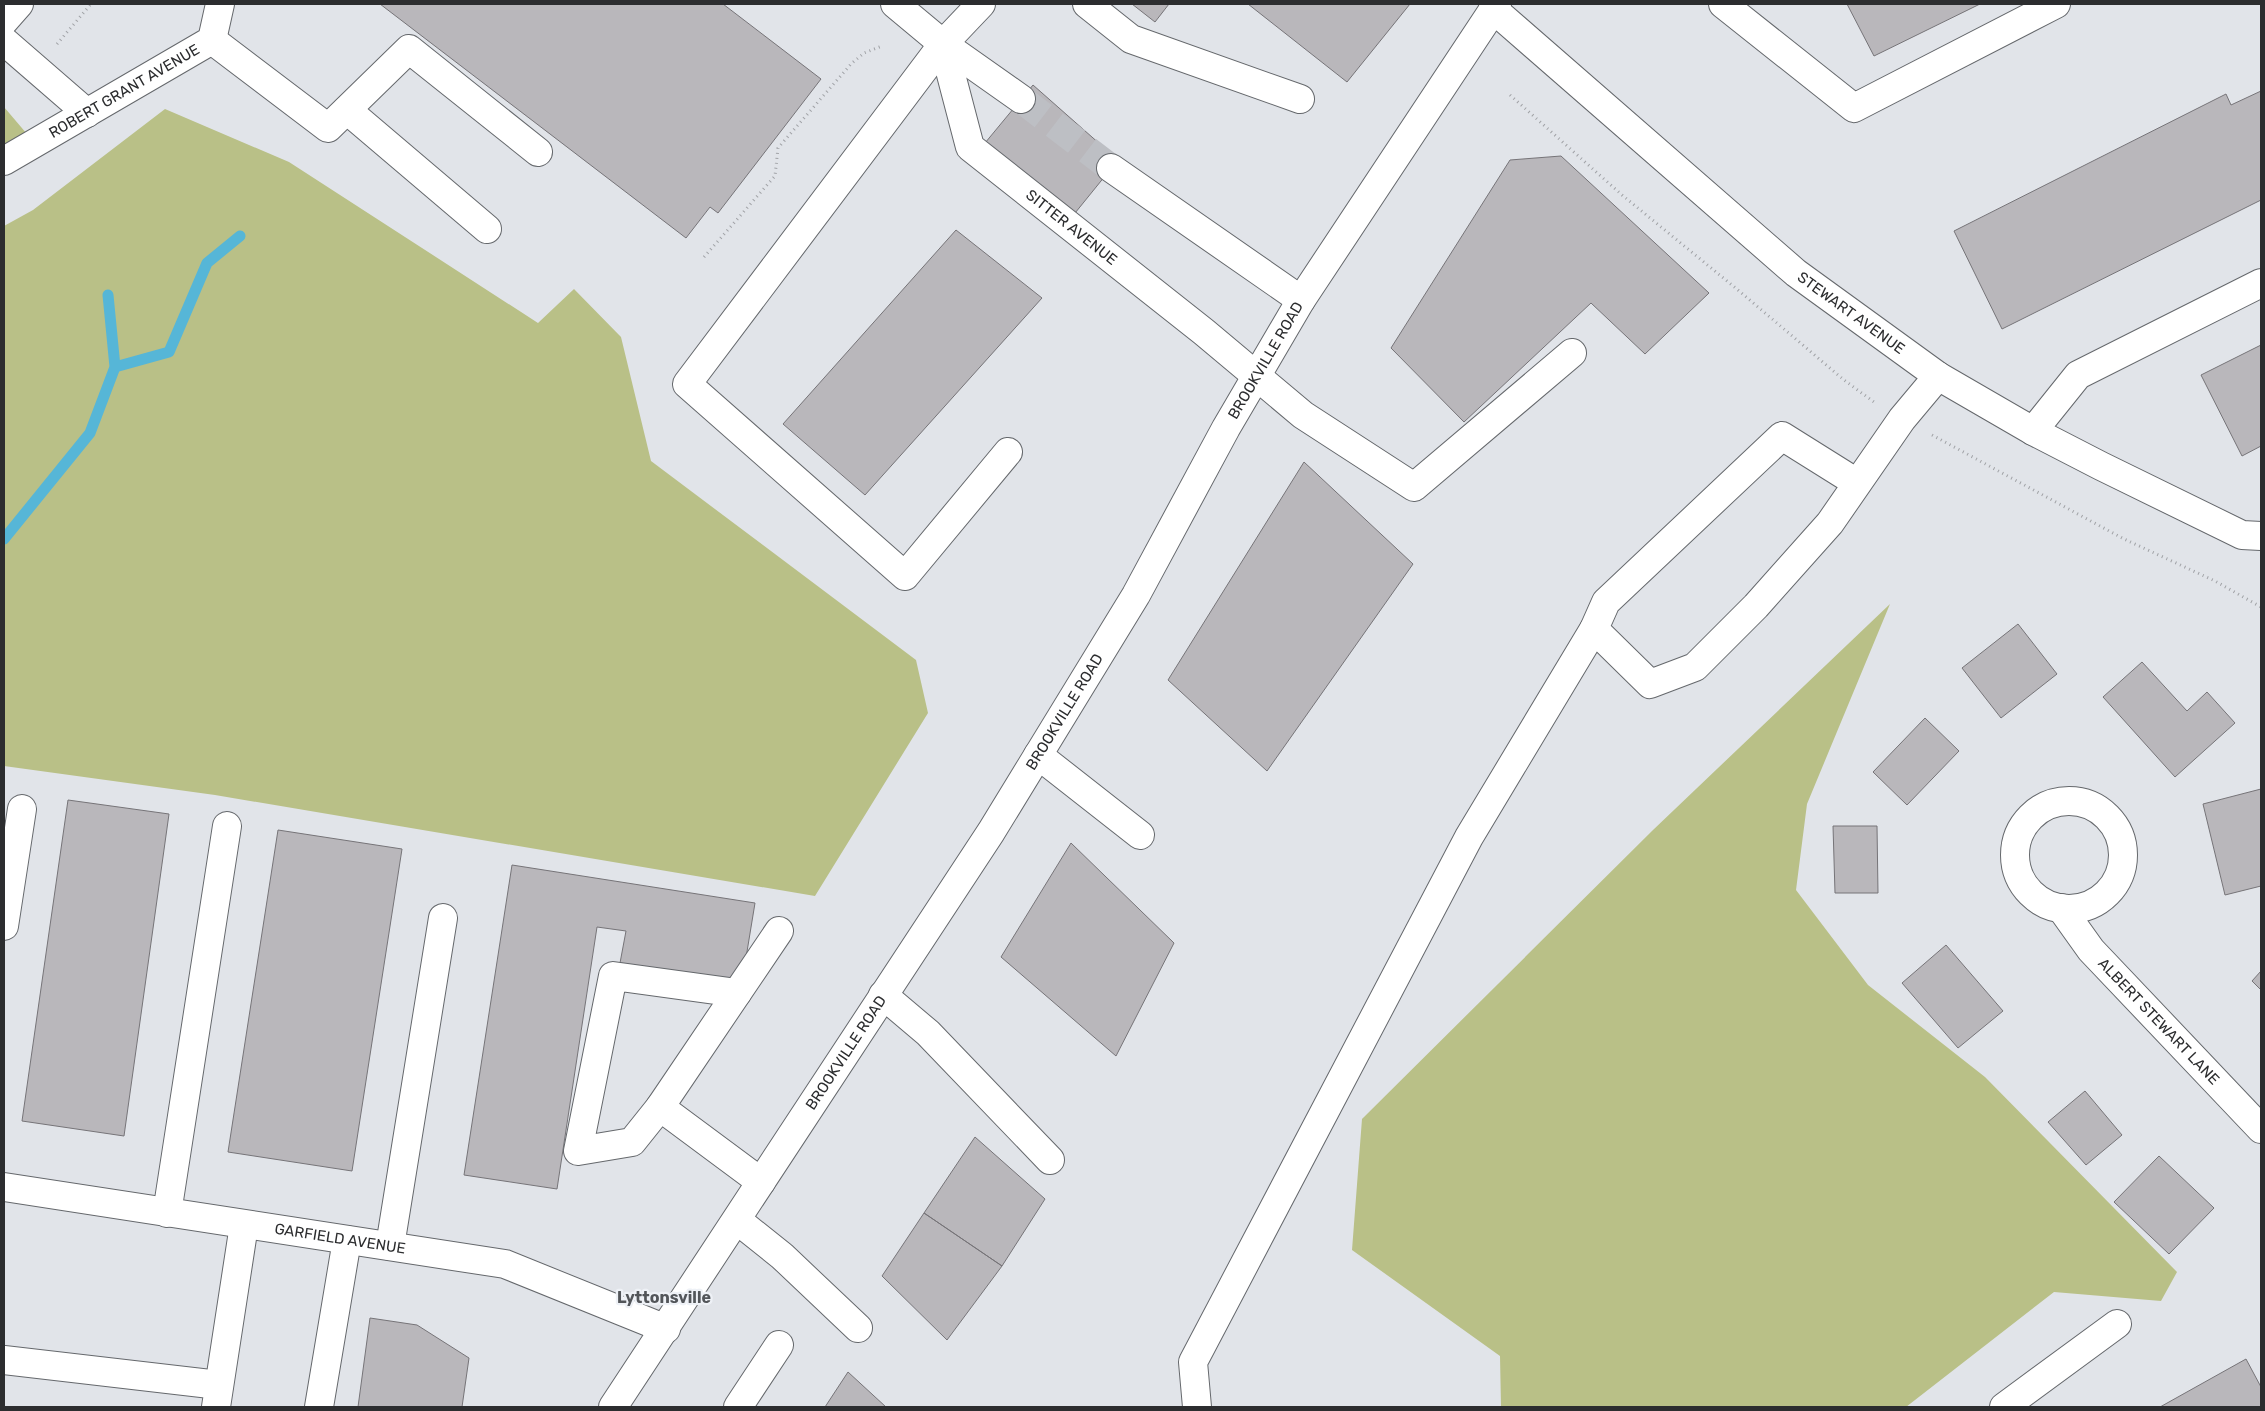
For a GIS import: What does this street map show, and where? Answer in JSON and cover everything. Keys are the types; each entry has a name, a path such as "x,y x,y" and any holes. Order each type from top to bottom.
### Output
{"street":[{"path":"4,21 19,4"},
{"name":"ROBERT GRANT AVENUE","path":"4,161 212,40 220,4"},
{"path":"895,4 943,44 1021,99"},
{"path":"981,4 943,44 687,384 905,576 1008,452"},
{"path":"1087,4 1130,39 1300,99"},
{"path":"1723,4 1854,108 2056,4"},
{"name":"BROOKVILLE ROAD","path":"613,1407 991,832 1136,595 1256,377 1301,300 1495,6"},
{"name":"STEWART AVENUE","path":"1495,6 1796,274 1938,376 2033,431 2242,535 2261,536"},
{"path":"212,40 328,128 409,49 538,152"},
{"path":"4,41 87,112"},
{"name":"SITTER AVENUE","path":"943,44 970,147 1204,332 1303,415 1414,487 1572,353"},
{"path":"347,110 487,229"},
{"path":"1111,168 1301,300"},
{"path":"2033,431 2078,375 2261,283"},
{"path":"1594,629 1650,684 1696,668 1756,606 1824,530 1902,419 1938,376"},
{"path":"1197,1407 1193,1362 1469,837 1594,629 1606,602 1782,436 1857,483"},
{"path":"1038,755 1140,835"},
{"path":"4,926 22,809"},
{"path":"168,1213 227,826"},
{"name":"ALBERT STEWART LANE","path":"2061,908 2091,950 2261,1129"},
{"path":"390,1246 444,918"},
{"path":"737,993 613,976 578,1151 632,1142 660,1106 737,993 779,931"},
{"path":"883,995 928,1033 1050,1160"},
{"path":"660,1106 761,1182"},
{"name":"GARFIELD AVENUE","path":"4,1187 505,1264 666,1328"},
{"path":"737,1220 782,1256 858,1328"},
{"path":"4,1360 218,1396 244,1224"},
{"path":"319,1407 347,1240"},
{"path":"2004,1407 2117,1324"},
{"path":"738,1407 779,1345"}],"path":[{"path":"56,45 91,4"},
{"path":"704,257 775,176 778,148 851,64 864,53 882,46"},
{"path":"1510,95 1622,195 1844,380 1902,419 2124,539 2215,582 2261,607"}],"green space":[{"path":"4,107 27,134 4,149"},
{"path":"165,109 289,162 538,323 574,289 621,337 651,461 916,660 928,713 815,896 215,795 4,766 4,226 33,210"},
{"path":"1890,604 1807,804 1796,890 1868,985 1985,1077 2177,1272 2161,1301 2054,1292 1906,1407 1501,1407 1500,1356 1352,1250 1362,1119 1653,830"}],"building":[{"path":"380,4 723,4 821,79 718,213 710,207 686,238"},
{"path":"1132,4 1169,4 1155,22"},
{"path":"1248,4 1410,4 1347,82"},
{"path":"1847,4 1980,4 1874,56"},
{"path":"1033,85 1118,160 1071,218 985,143"},
{"path":"2261,91 2261,200 2002,329 1954,231 2226,94 2231,105"},
{"path":"1561,156 1709,293 1645,354 1591,303 1464,422 1391,348 1510,160"},
{"path":"956,230 1042,298 865,495 783,424"},
{"path":"2261,345 2261,446 2242,456 2201,375"},
{"path":"1304,462 1413,564 1267,771 1168,680"},
{"path":"2018,624 2057,674 2001,718 1962,668"},
{"path":"2142,662 2187,711 2207,692 2235,723 2175,777 2103,697"},
{"path":"1925,718 1959,751 1907,805 1873,772"},
{"path":"2261,789 2261,886 2225,895 2203,804"},
{"path":"68,800 169,814 124,1136 22,1121"},
{"path":"1833,826 1877,826 1878,893 1835,893"},
{"path":"278,830 402,849 352,1171 228,1152"},
{"path":"1071,843 1174,943 1116,1056 1001,957"},
{"path":"512,865 755,903 742,982 620,963 626,931 597,927 557,1189 464,1175"},
{"path":"1946,945 2003,1011 1958,1048 1902,983"},
{"path":"2261,971 2261,990 2252,981"},
{"path":"2085,1091 2122,1135 2086,1165 2048,1122"},
{"path":"975,1137 1045,1199 1002,1266 924,1213"},
{"path":"2159,1156 2214,1208 2169,1254 2114,1202"},
{"path":"924,1213 1002,1266 947,1340 882,1276"},
{"path":"370,1318 417,1325 469,1358 462,1407 358,1407"},
{"path":"2246,1359 2261,1387 2261,1407 2160,1407"},
{"path":"848,1372 886,1407 825,1407"}],"waterway":[{"path":"115,367 169,352 207,263 240,236"},
{"path":"4,539 90,433 115,367 108,295"}],"tunnel":[{"path":"1021,99 1111,168"}],"district":[{"name":"Lyttonsville","path":"664,1297"}]}
